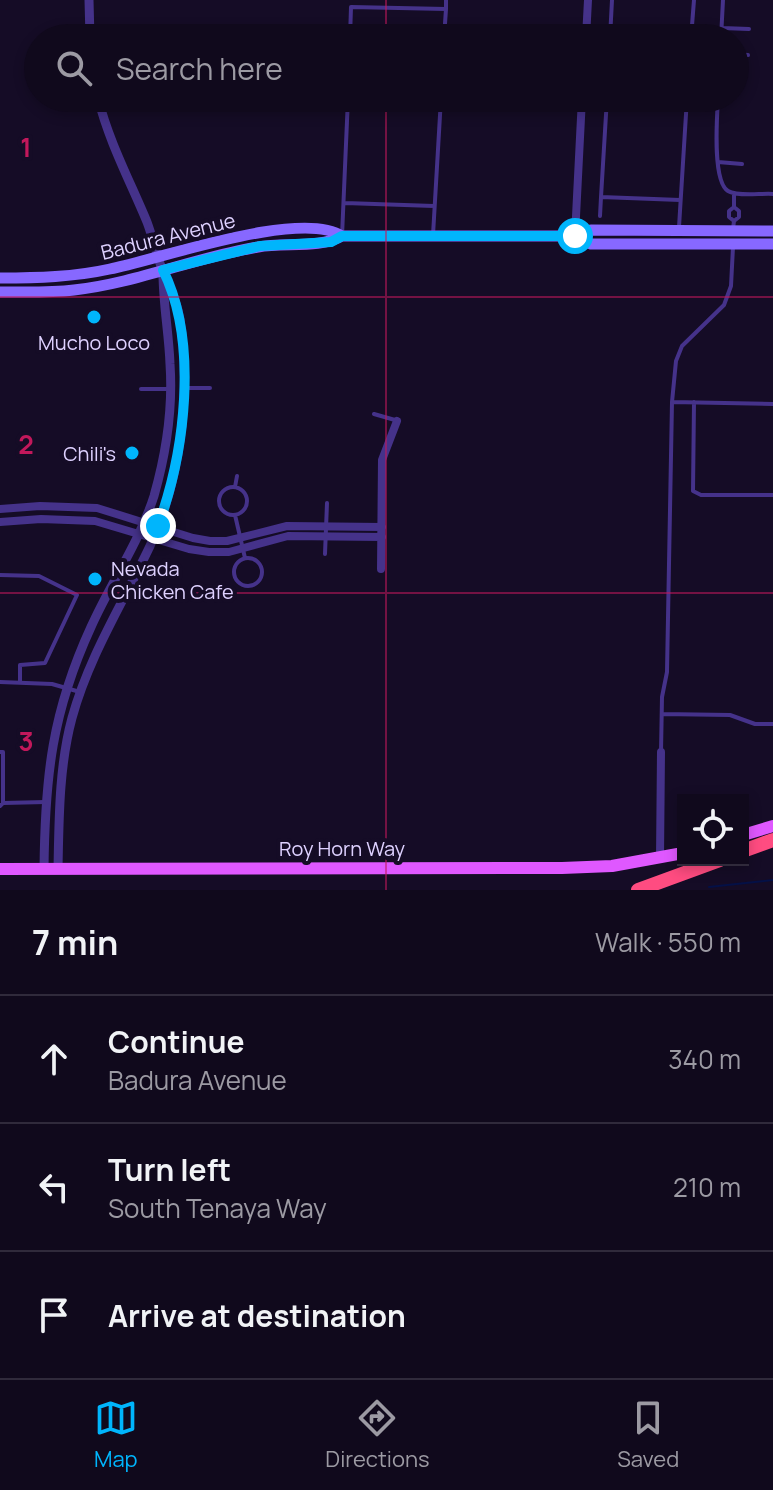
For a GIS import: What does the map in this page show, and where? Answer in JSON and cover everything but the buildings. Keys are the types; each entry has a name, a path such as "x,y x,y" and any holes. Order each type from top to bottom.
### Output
{"highway":[{"path":"749,849 773,840"},
{"path":"638,890 704,866"}],"main road":[{"name":"Badura Avenue","path":"0,292 74,290 260,246 331,242 342,236 575,236 591,230 679,231 734,226 773,231"},
{"path":"733,244 734,226"},
{"name":"Badura Avenue","path":"0,278 81,274 224,239 276,231 332,229 342,236"},
{"name":"Badura Avenue","path":"575,236 591,244 773,244"},
{"path":"749,833 773,826"},
{"name":"Roy Horn Way","path":"0,869 562,868 612,866 677,854"}],"street":[{"path":"89,0 90,24"},
{"path":"587,24 588,0"},
{"path":"58,869 63,768 71,720 107,630 153,538 167,500 177,456 183,388 180,321 174,293 109,136 102,112"},
{"path":"575,236 581,112"},
{"path":"44,869 51,753 67,687 92,623 140,534 164,453 171,366 163,270"},
{"path":"381,569 382,460 397,421"},
{"path":"0,509 78,506 115,512 201,540 218,541 276,527 382,527"},
{"path":"0,522 77,519 112,524 209,552 243,553 278,537 382,537"},
{"path":"660,858 661,752"}],"lane":[{"path":"350,24 351,0"},
{"path":"445,24 446,0"},
{"path":"611,24 612,0"},
{"path":"692,24 694,0"},
{"path":"722,24 723,0"},
{"path":"351,7 446,9"},
{"path":"342,236 348,112"},
{"path":"433,237 441,112"},
{"path":"600,216 606,112"},
{"path":"679,231 686,112"},
{"path":"718,112 718,179 734,193 773,194"},
{"path":"718,162 742,164"},
{"path":"734,193 734,207 739,211 734,226"},
{"path":"601,197 680,200"},
{"path":"344,203 434,206"},
{"path":"661,752 667,672 672,402 676,361 682,346 724,305 731,286 733,244"},
{"path":"183,388 210,388"},
{"path":"141,389 170,389"},
{"path":"672,402 773,404"},
{"path":"694,402 693,491 701,495 773,495"},
{"path":"374,414 397,421"},
{"path":"235,487 237,476"},
{"path":"235,487 243,491 247,503 243,511 235,515 226,513 220,501 226,489 235,487"},
{"path":"325,554 327,503"},
{"path":"235,515 243,553 235,565 234,575 244,585 253,585 260,579 261,567 256,560 243,553"},
{"path":"0,575 39,576 77,595 45,663 20,665 20,683"},
{"path":"0,682 67,687 80,693"},
{"path":"662,714 730,715 755,724 773,724"},
{"path":"0,752 3,752 2,805 46,802"}],"waterway":[{"path":"709,887 773,880"}],"place":[{"name":"Mucho Loco","path":"94,317"},
{"name":"Chili's","path":"132,453"},
{"name":"Nevada Chicken Cafe","path":"95,579"}],"route":[{"path":"158,526 177,456 183,366 180,321 174,293 163,270 260,246 331,242 342,236 575,236"}]}
